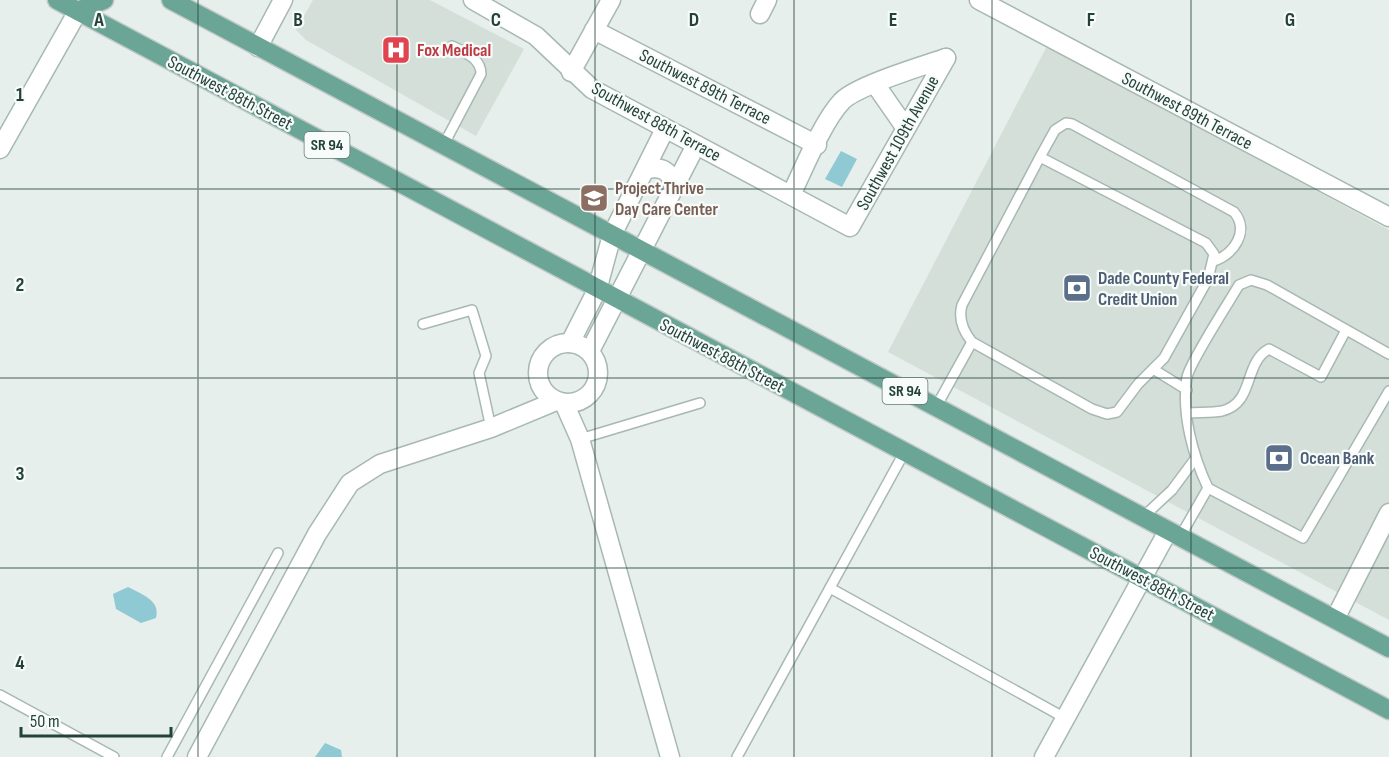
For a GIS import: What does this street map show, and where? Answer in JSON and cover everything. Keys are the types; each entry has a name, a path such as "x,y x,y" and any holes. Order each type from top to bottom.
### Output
{"main road":[{"name":"Southwest 88th Street","path":"57,0 597,290 1389,710"},
{"path":"78,11 104,0"},
{"name":"SR 94","path":"168,1 642,250 1389,648"}],"street":[{"path":"258,47 283,0"},
{"name":"Southwest 88th Terrace","path":"473,0 536,36 571,72 592,89 850,227"},
{"path":"571,72 611,0"},
{"name":"Southwest 89th Terrace","path":"984,1 1389,218"},
{"path":"3,137 78,11"},
{"name":"Southwest 89th Terrace","path":"594,30 817,144"},
{"name":"Southwest 109th Avenue","path":"850,227 946,58 875,84"},
{"path":"791,195 843,100 875,84 905,127"},
{"path":"570,343 597,290 612,235 665,129"},
{"path":"590,351 696,145"},
{"path":"645,170 660,167 673,178 674,188"},
{"path":"197,757 317,534 350,483 380,464 491,428 560,402 582,400 596,387 598,368 590,351 570,343 552,347 540,362 539,380 542,389 560,402 580,439 670,757"},
{"path":"1335,620 1389,513"},
{"path":"1044,757 1142,579 1174,534"}],"lane":[{"path":"443,146 481,74 481,68 472,57 452,46"},
{"path":"1040,157 1206,243 1211,248 1214,261 1208,279 1164,358 1122,408 1107,414 1092,409 972,342 962,327 960,313 962,305 1040,157 1055,130 1069,123 1228,207 1239,218 1240,233 1232,251 1214,261"},
{"path":"1389,354 1267,285 1254,280 1243,282 1187,375 1188,413 1195,459 1208,488 1303,538 1389,391"},
{"path":"423,324 472,310 486,356 479,373 491,428"},
{"path":"1188,413 1222,411 1234,406 1246,392 1257,361 1269,350 1321,377 1346,330"},
{"path":"936,408 972,342"},
{"path":"1153,369 1187,390"},
{"path":"580,439 700,403"},
{"path":"737,757 904,453"},
{"path":"1143,517 1172,490 1195,459"},
{"path":"1174,534 1208,488"},
{"path":"167,757 278,553"},
{"path":"830,588 1065,718"},
{"path":"0,695 114,757"}],"shaded area":[{"path":"313,0 430,0 524,49 476,136 306,40 296,30"},
{"path":"1047,46 1389,230 1389,620 888,352"}],"water":[{"path":"841,151 857,159 842,187 825,179"},
{"path":"128,587 153,602 157,612 156,618 141,623 116,609 113,594"},
{"path":"325,743 341,750 342,757 315,757"}],"place":[{"name":"Fox Medical","path":"396,50"},
{"name":"Project Thrive Day Care Center","path":"594,198"},
{"name":"Dade County Federal Credit Union","path":"1077,288"},
{"name":"Ocean Bank","path":"1279,458"}]}
